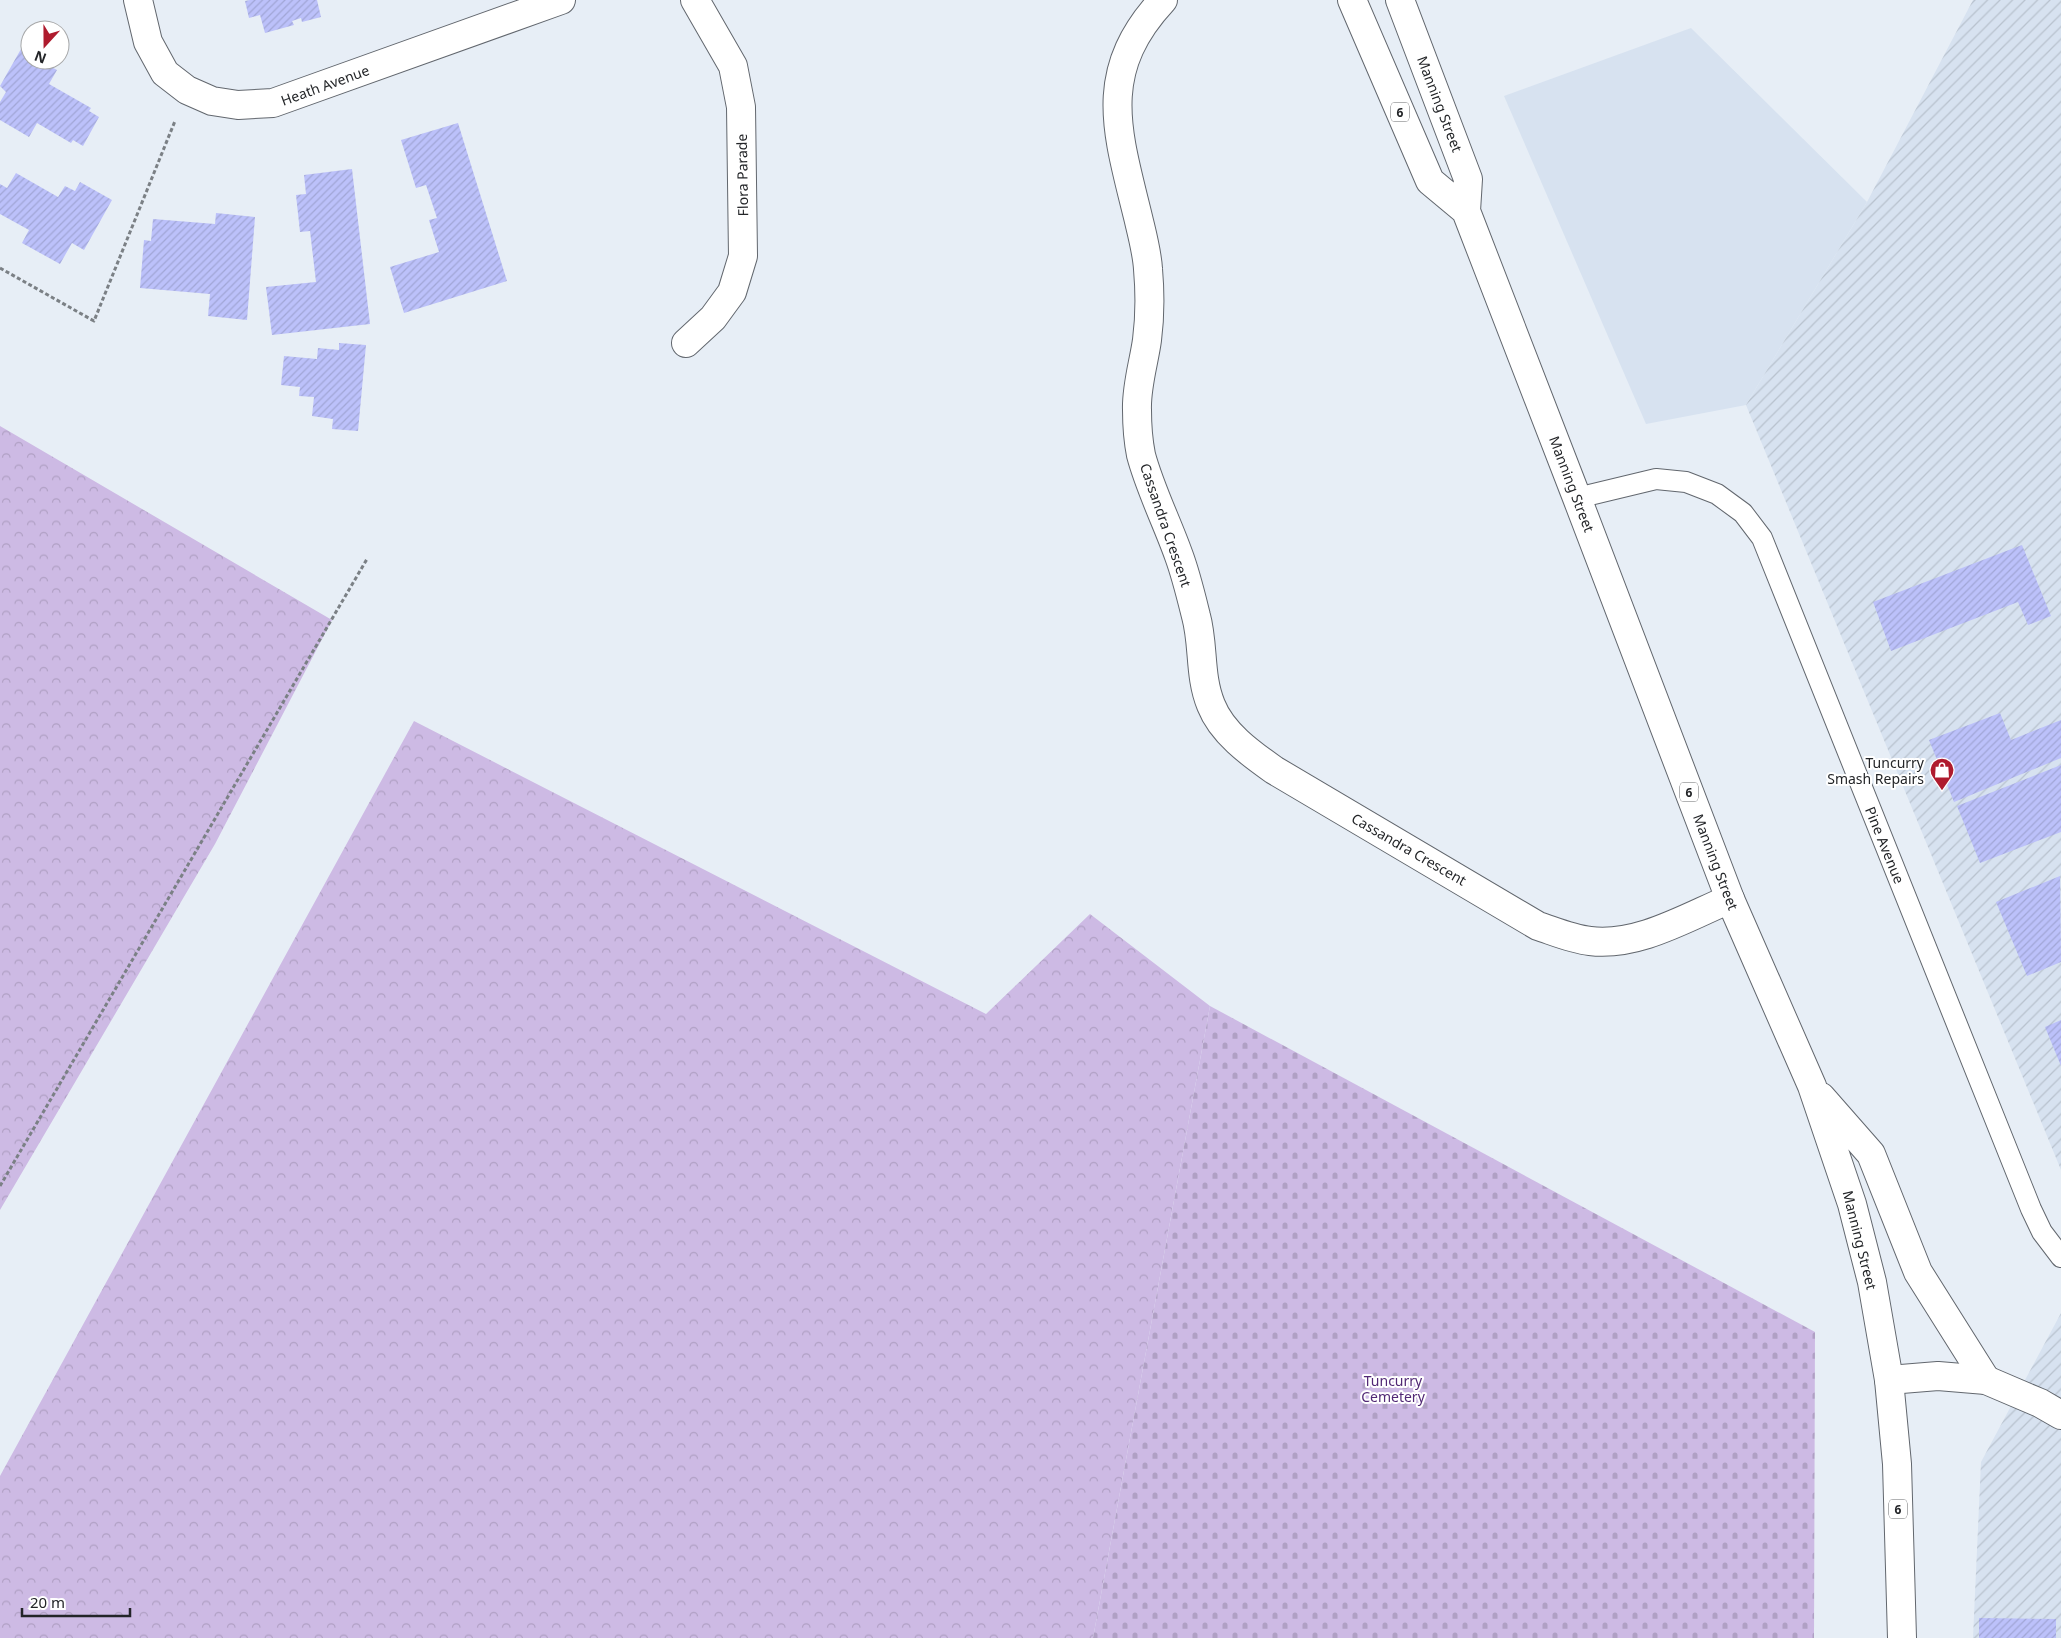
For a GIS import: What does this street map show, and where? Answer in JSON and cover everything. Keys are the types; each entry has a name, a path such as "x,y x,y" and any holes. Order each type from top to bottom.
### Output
{"street":[{"name":"Heath Avenue","path":"138,0 148,42 165,73 187,90 212,101 238,105 273,103 561,0"},
{"name":"Flora Parade","path":"686,342 713,318 732,292 743,256 742,107 733,66 695,0"},
{"name":"Cassandra Crescent","path":"1163,0 1148,16 1130,45 1119,75 1116,107 1119,139 1148,268 1150,300 1148,328 1136,406 1141,454 1180,558 1194,607 1198,625 1203,680 1212,707 1228,732 1250,754 1274,770 1538,926 1566,937 1592,942 1643,936 1730,899"},
{"name":"Manning Street","path":"1352,0 1430,181 1466,211"},
{"name":"Manning Street","path":"1400,0 1468,179 1466,211 1730,899 1812,1086 1852,1204 1872,1282 1889,1380"},
{"path":"1812,1086 1871,1154 1918,1272 1986,1380"},
{"path":"1889,1380 1938,1376 1986,1380 2040,1403 2061,1415"},
{"name":"6","path":"1889,1380 1897,1464 1902,1638"}],"lane":[{"name":"Pine Avenue","path":"1577,498 1656,479 1686,482 1717,494 1743,513 1762,538 2031,1209 2042,1232 2061,1257"}],"path":[{"path":"0,268 94,321 187,90"},
{"path":"0,1186 367,559"}],"shaded area":[{"path":"1973,0 2061,0 2061,1170 1746,405 1867,202"},
{"path":"1691,28 1867,202 1746,405 1646,424 1504,96"},
{"path":"2061,1313 2061,1638 1973,1638 1981,1462"}],"green space":[{"path":"0,426 332,620 215,844 0,1210"},
{"path":"414,721 986,1014 1090,914 1210,1006 1093,1638 0,1638 0,1476"},
{"name":"Tuncurry Cemetery","path":"1210,1006 1815,1332 1814,1638 1093,1638"}],"building":[{"path":"317,0 321,17 302,22 301,18 292,21 294,25 265,33 260,15 249,18 245,1"},
{"path":"20,51 20,70 57,70 49,84 91,108 89,111 99,117 83,146 73,140 71,143 37,123 29,137 0,120 0,102 6,92 0,86"},
{"path":"458,123 507,281 404,313 390,267 439,252 429,220 437,218 426,185 416,188 401,140"},
{"path":"352,169 370,324 272,335 266,287 316,282 310,231 300,232 296,195 306,194 304,175"},
{"path":"16,173 58,197 65,186 75,191 80,182 112,200 84,250 72,243 60,264 22,243 29,230 0,214 0,184 7,188"},
{"path":"216,213 255,217 247,320 208,316 210,294 140,288 144,240 151,241 153,219 215,224"},
{"path":"339,343 366,345 358,431 332,429 333,419 312,416 314,397 299,396 300,387 281,385 284,356 317,359 318,348 339,350"},
{"path":"2022,545 2051,616 2028,625 2018,602 1891,651 1873,602"},
{"path":"2000,713 2011,740 2061,720 2061,758 1954,802 1929,740"},
{"path":"2061,765 2061,832 1980,863 1957,806"},
{"path":"2060,876 2061,962 2027,976 1996,902"},
{"path":"2061,1020 2061,1066 2045,1027"},
{"path":"1979,1618 2056,1619 2056,1638 1979,1638"}],"place":[{"name":"Tuncurry Smash Repairs","path":"1942,791"}]}
